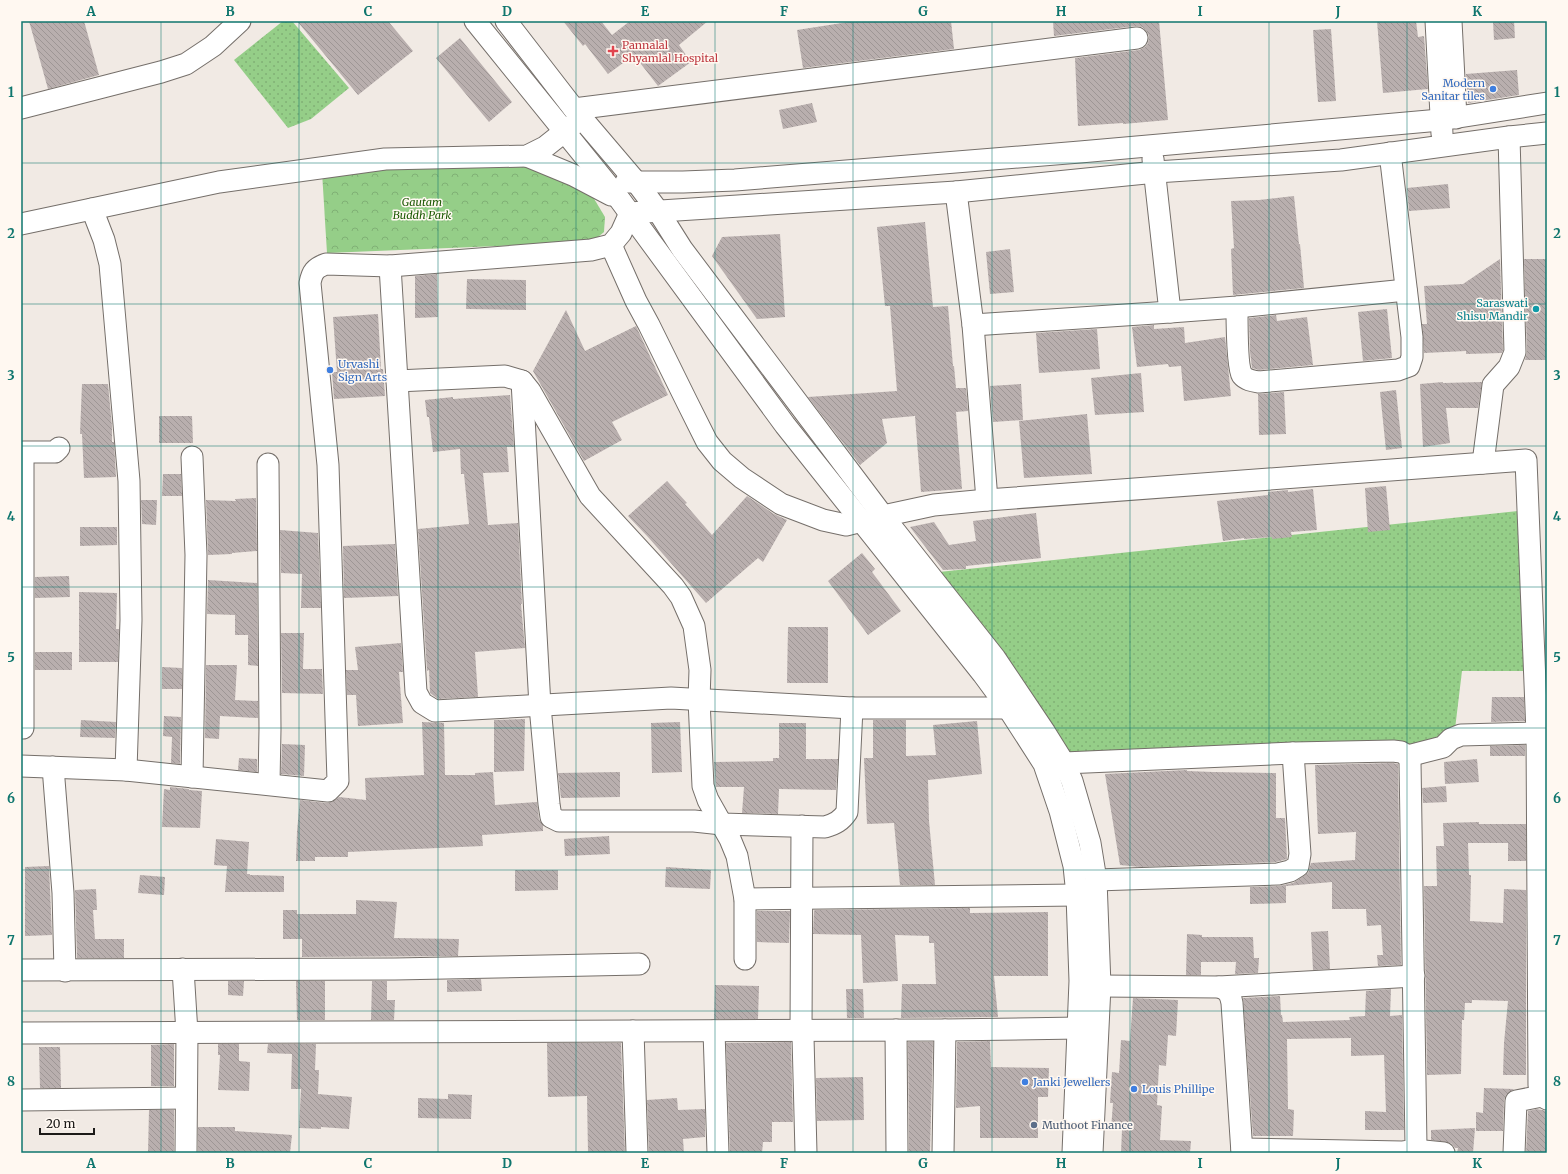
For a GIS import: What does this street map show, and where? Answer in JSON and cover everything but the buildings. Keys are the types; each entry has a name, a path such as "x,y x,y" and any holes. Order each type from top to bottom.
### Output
{"street":[{"path":"21,108 161,72 186,64 213,46 240,21"},
{"path":"475,21 625,207 785,425 983,674 1015,703 1064,763 1072,781 1082,813 1090,843 1096,880 1100,986 1092,1153"},
{"path":"506,21 578,114 637,183 658,211 682,249 883,516 995,658 1044,764 1068,840 1074,866 1077,895 1080,981 1073,1153"},
{"path":"1436,21 1448,119"},
{"path":"1443,146 1448,119 1450,21"},
{"path":"21,224 219,182 385,160 526,156 544,148 556,140 578,114 1137,38"},
{"path":"604,180 637,183 735,180 1151,146 1448,119 1547,103"},
{"path":"526,156 572,175 625,207 658,211 956,192 1156,172 1340,160 1547,133"},
{"path":"1483,463 1493,385 1509,367 1514,352 1509,137"},
{"path":"1151,146 1156,172 1170,312"},
{"path":"1237,307 1238,351 1241,374 1248,380 1259,382 1398,370 1409,366 1412,357 1412,337 1390,154"},
{"path":"956,192 973,325 987,500"},
{"path":"21,766 126,770 328,791 338,781 328,465 310,283 312,273 317,267 326,264 390,266 591,250 611,245 621,233 625,207"},
{"path":"92,209 104,240 110,264 128,481 130,620 126,770"},
{"path":"611,245 636,301 707,442 722,461 742,478 781,504 823,520 846,525 862,521"},
{"path":"390,266 416,692 422,703 434,711 671,698 852,708 1015,703"},
{"path":"973,325 1237,307 1406,290"},
{"path":"397,381 505,376 522,381 530,392 590,496 682,597 694,626 700,670 699,700 703,786 708,800 730,839 737,856 745,900 745,959"},
{"path":"522,381 540,706 549,804 552,817 559,821 694,821 722,824 825,827 836,823 843,818 847,812 852,708"},
{"path":"21,728 23,728 23,452 55,452 59,448"},
{"path":"192,457 196,555 192,777"},
{"path":"883,516 934,505 987,500 1526,460 1537,733 1539,1085 1544,1098 1516,1101 1514,1153"},
{"path":"268,464 269,784"},
{"path":"1408,756 1443,747 1451,740 1461,735 1537,733"},
{"path":"1064,763 1292,753 1394,751 1401,752 1408,756 1410,762 1417,1140 1414,1150"},
{"path":"1096,880 1278,874 1290,871 1298,866 1300,854 1292,753"},
{"path":"53,767 63,893 65,971"},
{"path":"802,826 801,1031 803,1037 806,1153"},
{"path":"745,900 1077,895"},
{"path":"21,970 395,969 639,964"},
{"path":"183,969 187,1033 186,1153"},
{"path":"1100,986 1219,987 1414,976"},
{"path":"1219,987 1227,990 1231,994 1242,1151 1402,1152 1414,1150 1444,1153"},
{"path":"21,1033 801,1031 1079,1028"},
{"path":"896,1030 897,1153"},
{"path":"943,1153 945,1030"},
{"path":"633,1031 637,1153"},
{"path":"714,1031 718,1153"},
{"path":"21,1100 186,1098"}],"green space":[{"path":"283,21 292,21 349,88 311,119 288,128 234,60"},
{"name":"Gautam Buddh Park","path":"518,164 551,173 590,192 605,217 604,232 592,242 327,253 322,172 406,167"},
{"path":"1518,511 1525,671 1462,671 1455,729 1442,742 1073,764 939,572"}],"place":[{"name":"Pannalal Shyamlal Hospital","path":"613,51"},
{"name":"Modern Sanitar tiles","path":"1493,89"},
{"name":"Saraswati Shisu Mandir","path":"1536,309"},
{"name":"Urvashi Sign Arts","path":"330,370"},
{"name":"Janki Jewellers","path":"1025,1082"},
{"name":"Louis Phillipe","path":"1134,1089"},
{"name":"Muthoot Finance","path":"1034,1125"}]}
